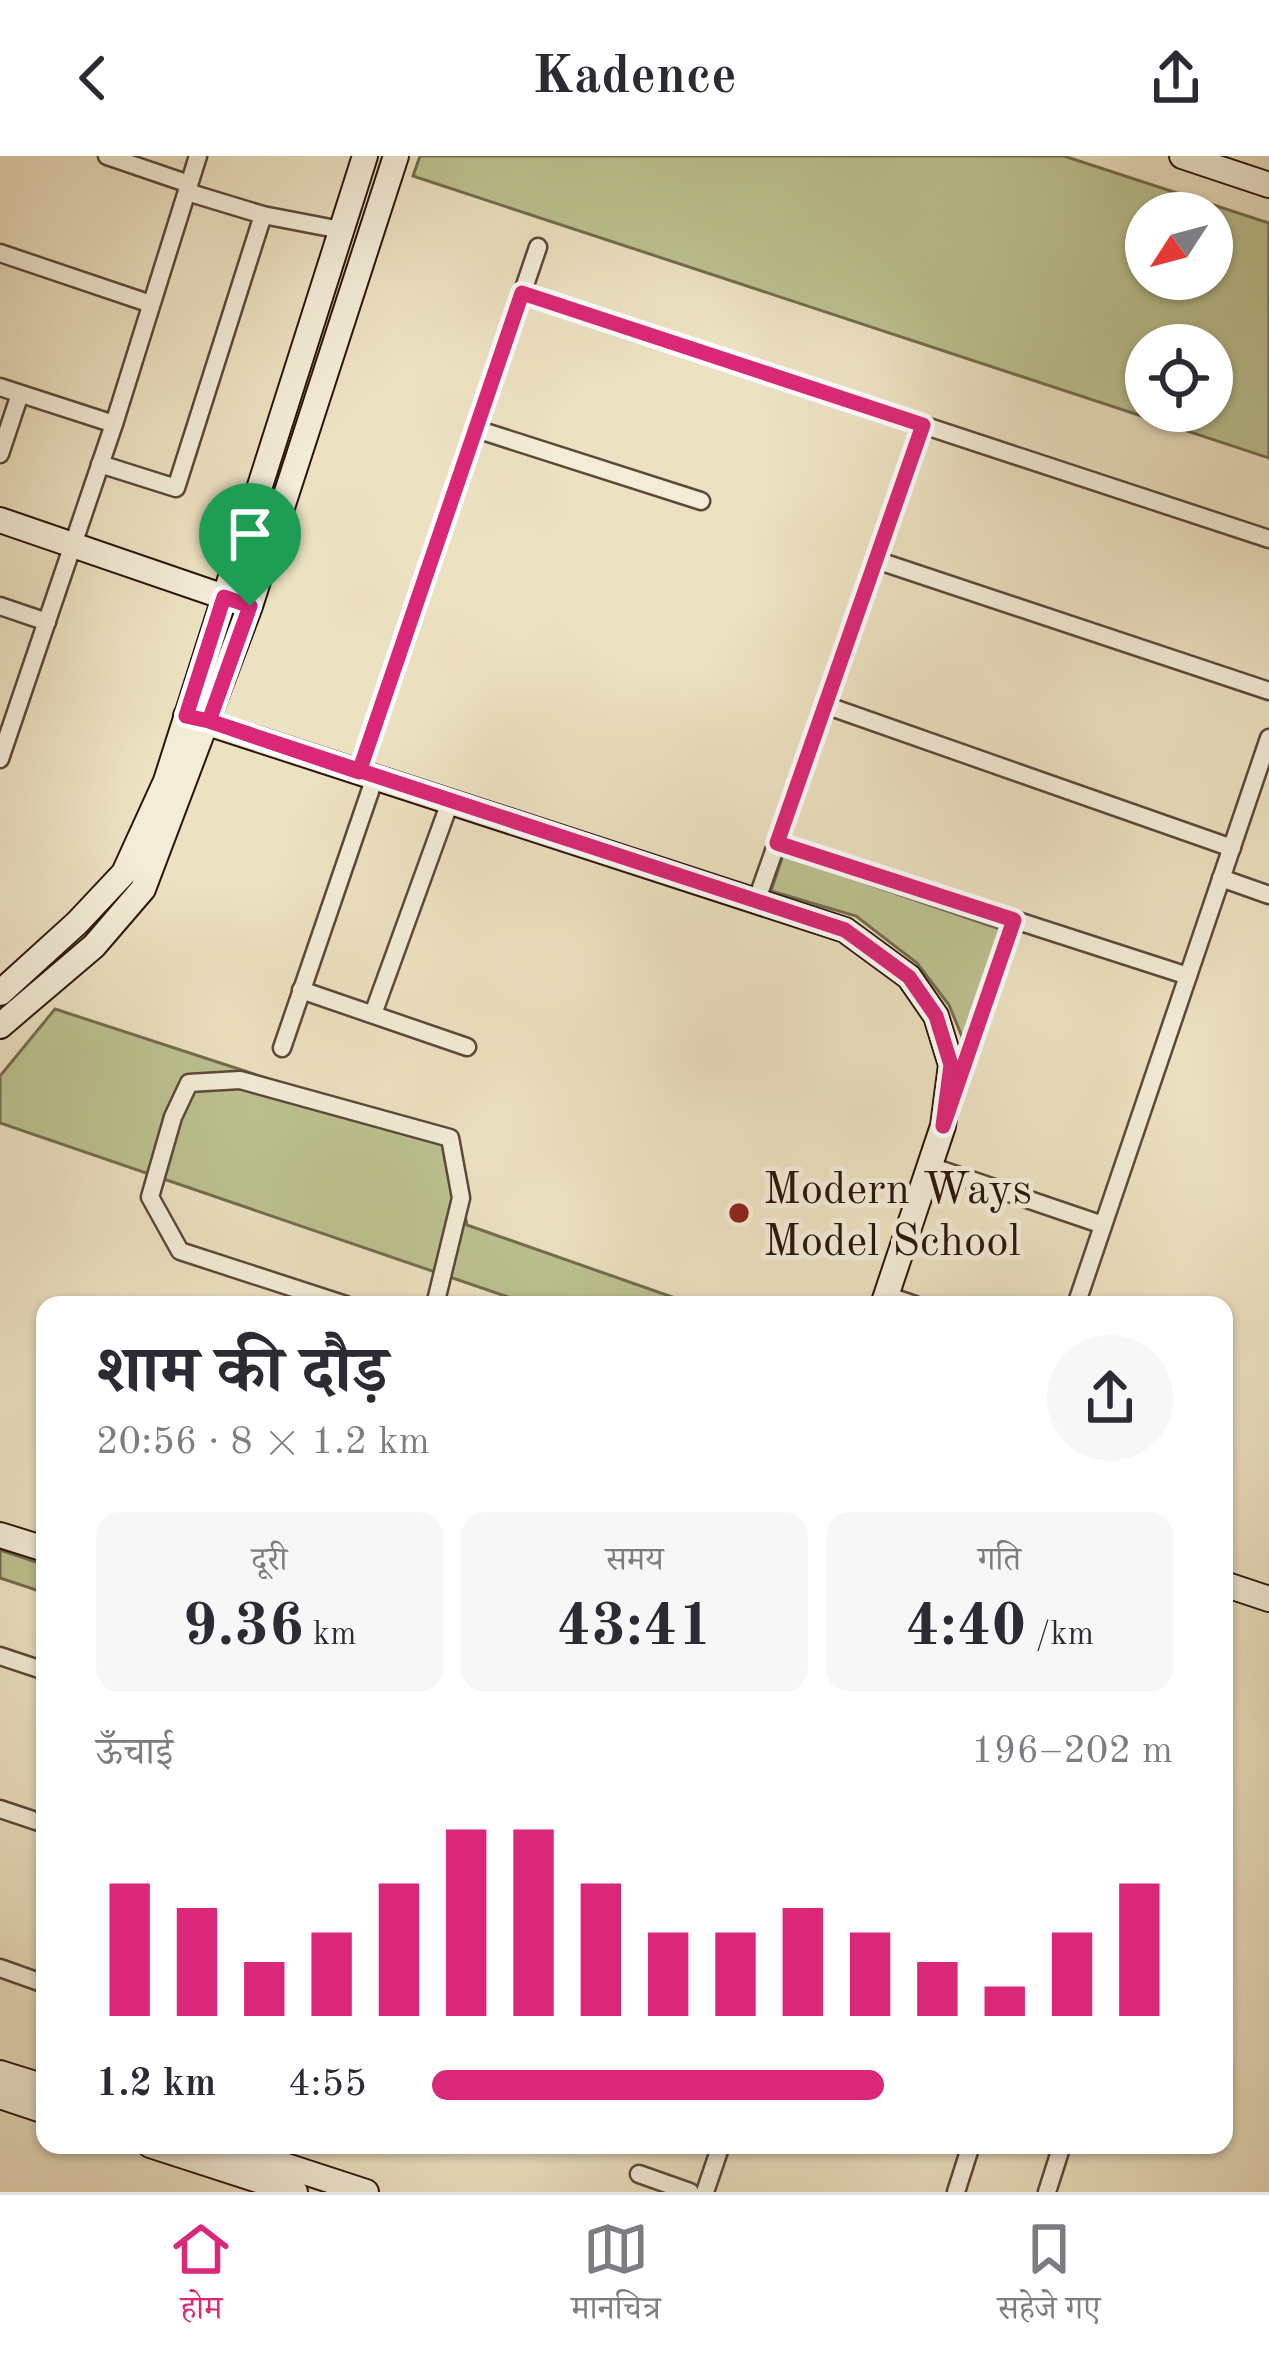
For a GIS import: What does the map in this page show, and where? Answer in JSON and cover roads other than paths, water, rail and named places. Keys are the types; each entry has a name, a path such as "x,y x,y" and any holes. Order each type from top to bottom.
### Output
{"street":[{"path":"107,156 263,214 341,230"},
{"path":"0,759 4,723 47,622 198,156"},
{"path":"0,1026 94,946 143,889 198,719 224,597 365,156"},
{"path":"0,992 124,873 198,719 250,606 396,156"},
{"path":"1182,156 1269,185"},
{"path":"100,464 176,488 263,214"},
{"path":"282,1048 476,429 538,247"},
{"path":"0,253 151,304"},
{"path":"522,293 1269,539"},
{"path":"0,387 114,424"},
{"path":"0,454 20,394"},
{"path":"756,902 923,425"},
{"path":"476,429 700,501"},
{"path":"0,520 250,606"},
{"path":"876,560 1269,691"},
{"path":"0,606 47,622"},
{"path":"826,705 1232,848"},
{"path":"198,719 845,930 909,977 936,1016 951,1065 943,1126"},
{"path":"1079,1296 1269,738"},
{"path":"373,1014 450,802"},
{"path":"777,843 1188,976"},
{"path":"1221,878 1269,895"},
{"path":"886,1296 1014,920"},
{"path":"302,990 467,1047"},
{"path":"318,1296 180,1251 150,1197 173,1117 189,1083 240,1080 450,1138 461,1198 437,1296"},
{"path":"929,1166 1103,1226"},
{"path":"0,1534 36,1546"},
{"path":"1233,1587 1269,1600"},
{"path":"0,1656 36,1668"},
{"path":"0,1809 36,1821"},
{"path":"0,1968 36,1981"},
{"path":"0,2073 36,2084"},
{"path":"0,2096 36,2108"},
{"path":"178,2154 295,2192"},
{"path":"250,2154 366,2192"},
{"path":"705,2192 718,2154"},
{"path":"956,2192 968,2154"},
{"path":"1047,2192 1059,2154"},
{"path":"639,2174 690,2192"}],"place":[{"name":"Modern Ways Model School","path":"739,1213"}]}
